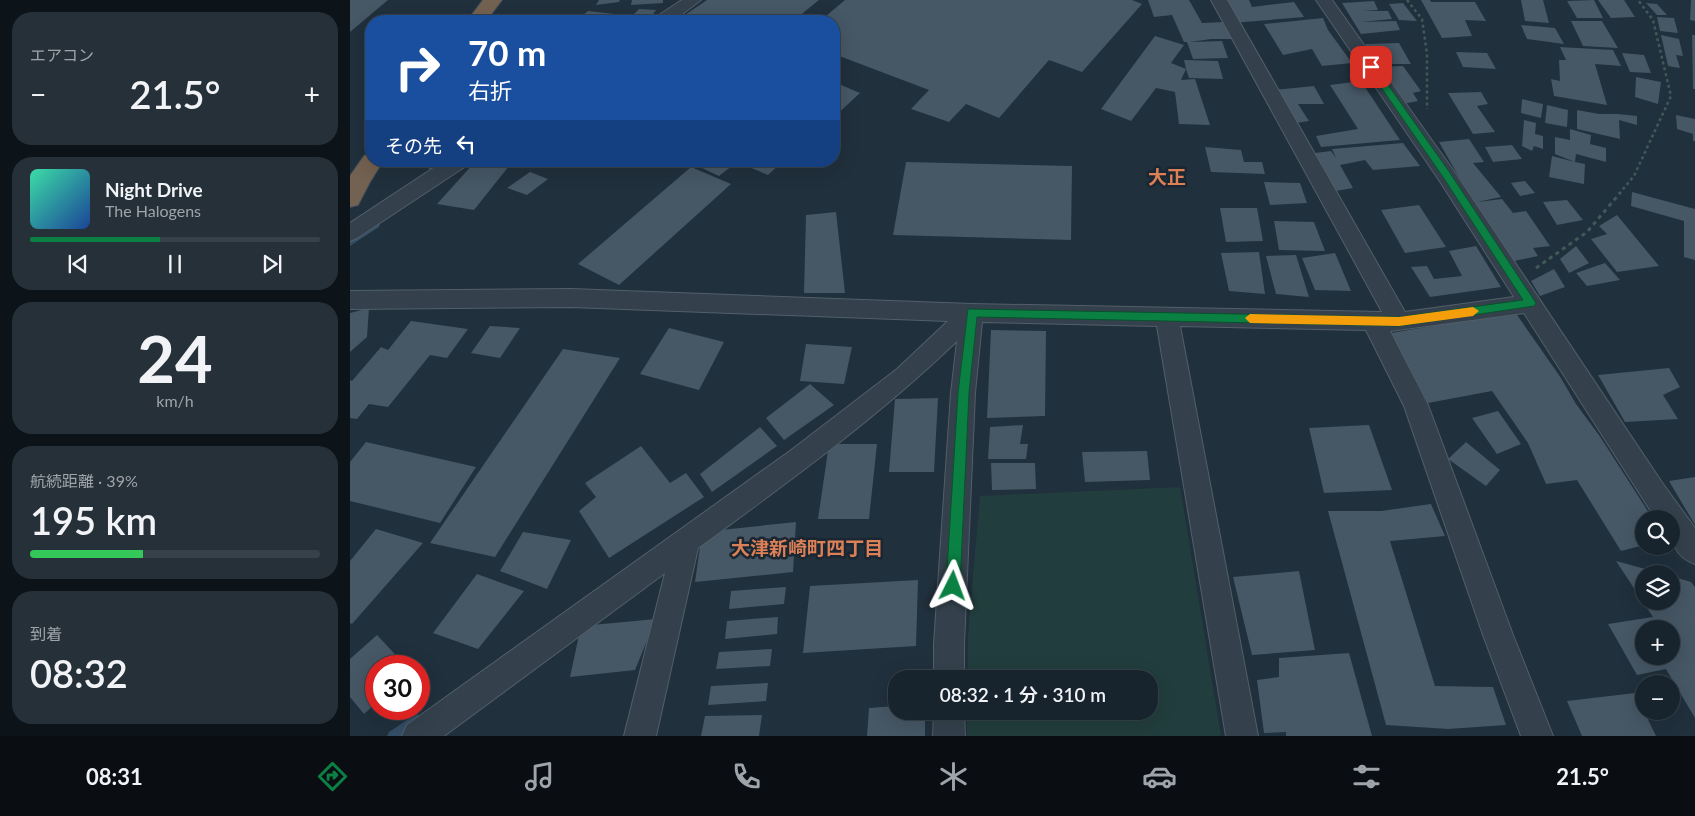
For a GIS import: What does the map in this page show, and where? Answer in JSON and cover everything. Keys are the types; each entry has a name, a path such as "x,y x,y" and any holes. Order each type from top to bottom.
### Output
{"highway":[{"path":"481,15 493,0"},
{"path":"350,199 368,167"}],"street":[{"path":"671,15 692,0"},
{"path":"1218,0 1399,322"},
{"path":"1324,0 1423,142 1531,303 1654,493 1695,551"},
{"path":"350,233 450,167"},
{"path":"350,300 571,298 972,312 1399,322 1531,303"},
{"path":"418,736 799,459 905,376 972,312"},
{"path":"949,670 963,402 972,312"},
{"path":"1167,317 1242,736"},
{"path":"1373,321 1416,405 1498,634 1538,736"},
{"path":"640,736 686,542"},
{"path":"949,720 949,736"}],"path":[{"path":"1407,0 1422,19 1427,54 1428,99 1423,142"},
{"path":"1516,282 1587,232 1609,207 1634,176 1671,96 1653,20 1638,0"}],"green space":[{"path":"1180,487 1221,736 967,736 967,720 1158,720 1158,670 968,670 968,634 980,496"}],"building":[{"path":"350,0 388,0 370,15 365,15 365,19 350,32"},
{"path":"599,0 620,0 619,2 596,5"},
{"path":"632,0 663,0 663,3 631,5"},
{"path":"707,0 819,0 800,15 685,15"},
{"path":"845,0 1132,0 1142,4 1082,72 1049,60 999,118 966,104 949,122 911,109 929,90 840,56 840,15 827,15"},
{"path":"1148,0 1189,0 1202,23 1224,22 1235,39 1211,39 1190,42 1222,41 1228,58 1193,59 1187,42 1184,42 1172,15 1154,17"},
{"path":"1216,0 1249,0 1252,7 1294,2 1304,17 1232,23"},
{"path":"1421,0 1430,0 1431,2 1475,2 1486,21 1465,20 1472,36 1442,38"},
{"path":"1521,0 1543,0 1549,23 1525,21"},
{"path":"1594,0 1603,18 1577,18 1567,1"},
{"path":"1598,0 1624,0 1635,17 1611,18"},
{"path":"1691,0 1695,0 1695,21 1690,20"},
{"path":"1374,1 1378,10 1363,11 1388,11 1392,19 1361,22 1396,21 1400,30 1361,34 1342,3"},
{"path":"1403,3 1417,21 1399,20 1389,4"},
{"path":"1646,3 1657,4 1667,15 1657,15"},
{"path":"639,9 656,10 652,15 633,15"},
{"path":"588,11 623,15 583,15"},
{"path":"1657,17 1674,18 1678,33 1660,31"},
{"path":"1323,18 1328,30 1352,63 1322,66 1312,49 1283,55 1264,24"},
{"path":"1571,21 1602,21 1618,48 1583,46"},
{"path":"1521,25 1555,28 1564,44 1527,39"},
{"path":"1661,35 1679,39 1683,56 1676,55 1680,68 1668,66"},
{"path":"1692,35 1695,35 1695,89 1693,89"},
{"path":"1155,36 1184,45 1171,63 1186,69 1181,80 1195,79 1210,125 1179,124 1175,92 1156,88 1131,121 1101,109"},
{"path":"1399,43 1411,64 1377,64 1365,44"},
{"path":"1560,47 1613,50 1621,66 1595,64 1607,105 1554,96 1551,79 1560,81 1559,60 1566,60"},
{"path":"1456,52 1487,53 1496,69 1463,67"},
{"path":"1622,53 1644,55 1651,73 1630,72"},
{"path":"1184,60 1218,61 1223,79 1189,78"},
{"path":"1403,66 1421,91 1413,93 1418,101 1403,104 1377,67"},
{"path":"1636,77 1661,82 1658,104 1635,97"},
{"path":"1361,81 1400,140 1321,147 1316,136 1358,129 1330,85"},
{"path":"840,85 860,93 840,111"},
{"path":"1314,86 1324,104 1298,104 1309,121 1290,124 1274,90"},
{"path":"1481,92 1488,104 1477,106 1495,132 1473,134 1448,93"},
{"path":"1522,99 1543,104 1541,118 1521,113"},
{"path":"1547,105 1568,110 1567,127 1545,123"},
{"path":"1577,110 1599,114 1637,116 1637,125 1619,120 1620,139 1577,129"},
{"path":"1676,115 1695,119 1695,141 1693,141 1693,134 1677,129"},
{"path":"1524,120 1536,123 1535,134 1543,136 1543,149 1534,146 1532,151 1522,146"},
{"path":"1570,129 1591,135 1590,144 1606,148 1606,162 1576,154 1575,162 1555,154 1555,137 1570,140"},
{"path":"1469,139 1484,162 1473,163 1501,197 1477,202 1502,199 1513,213 1526,211 1550,246 1533,248 1538,256 1514,261 1456,180 1460,179 1439,142"},
{"path":"1403,143 1420,166 1373,170 1365,160 1340,165 1353,188 1330,192 1307,154 1331,151 1336,158 1332,149"},
{"path":"1512,145 1522,159 1493,162 1485,147"},
{"path":"1205,147 1241,150 1244,162 1262,162 1265,174 1211,172"},
{"path":"1552,156 1585,164 1584,184 1549,177"},
{"path":"906,162 1072,166 1071,240 893,235"},
{"path":"426,167 440,167 434,171"},
{"path":"470,167 508,167 474,210 437,204"},
{"path":"691,167 731,184 619,285 578,264"},
{"path":"700,167 731,167 719,176"},
{"path":"749,167 777,167 768,175"},
{"path":"530,172 548,179 527,195 507,188"},
{"path":"1525,181 1535,193 1520,196 1511,183"},
{"path":"1264,182 1300,183 1307,203 1270,205"},
{"path":"1632,192 1695,209 1695,260 1684,257 1684,221 1631,206"},
{"path":"1567,200 1583,220 1557,225 1543,202"},
{"path":"1419,205 1446,247 1405,253 1381,210"},
{"path":"1220,208 1257,208 1263,241 1226,242"},
{"path":"836,212 845,293 804,293 806,215"},
{"path":"1617,215 1659,266 1617,272 1591,239 1607,234 1599,226"},
{"path":"1274,221 1314,222 1325,251 1279,250"},
{"path":"1476,246 1501,287 1430,297 1411,267 1427,266 1434,279 1462,276 1449,251"},
{"path":"1576,246 1589,263 1569,273 1560,259"},
{"path":"1259,252 1265,294 1229,291 1221,253"},
{"path":"1335,253 1351,291 1315,290 1302,258"},
{"path":"1296,255 1309,297 1276,294 1266,256"},
{"path":"1605,263 1620,280 1587,286 1576,273"},
{"path":"1554,269 1565,287 1540,296 1531,281"},
{"path":"369,308 367,337 350,352 350,313"},
{"path":"1515,312 1561,378 1576,404 1599,435 1647,510 1635,510 1635,547 1621,551 1577,480 1546,484 1528,443 1492,391 1428,403 1391,333"},
{"path":"411,321 468,329 447,358 430,355 388,407 369,404 357,419 350,418 350,380 352,381 381,347 388,350"},
{"path":"490,326 520,328 500,358 471,353"},
{"path":"669,328 724,342 699,390 640,374"},
{"path":"991,330 1046,331 1045,416 987,418"},
{"path":"806,344 852,347 844,384 800,381"},
{"path":"563,349 620,358 495,557 430,543"},
{"path":"1669,368 1680,387 1663,395 1678,419 1625,422 1598,375"},
{"path":"810,384 834,405 784,440 766,418"},
{"path":"938,398 934,472 889,472 895,399"},
{"path":"1498,411 1521,444 1497,454 1472,418"},
{"path":"1023,425 1020,444 1028,444 1026,459 988,459 990,427"},
{"path":"1369,425 1392,490 1324,493 1309,428"},
{"path":"760,427 777,446 712,492 700,474"},
{"path":"366,442 476,467 440,523 350,501 350,462"},
{"path":"1466,442 1500,470 1486,486 1448,459"},
{"path":"829,444 877,444 869,519 818,519"},
{"path":"641,446 670,483 686,473 704,497 609,558 579,511 596,497 585,483"},
{"path":"1147,451 1150,480 1085,482 1082,452"},
{"path":"991,463 1035,463 1036,489 992,490"},
{"path":"1695,477 1695,525 1669,481"},
{"path":"1431,504 1445,536 1390,541 1435,686 1493,687 1506,725 1448,729 1386,725 1328,511 1381,511"},
{"path":"796,522 793,572 695,582 702,532"},
{"path":"376,529 423,543 352,624 350,623 350,561"},
{"path":"523,532 571,540 547,589 500,571"},
{"path":"1616,561 1635,566 1635,590"},
{"path":"1299,571 1315,650 1252,655 1233,577"},
{"path":"477,574 524,591 478,649 433,633"},
{"path":"1680,579 1691,582 1695,587 1695,718 1680,693 1680,675 1670,675 1666,669 1637,675 1608,624 1653,617 1648,610 1680,610"},
{"path":"918,580 916,646 803,653 810,586"},
{"path":"786,587 784,604 729,609 731,591"},
{"path":"778,617 777,634 725,639 727,621"},
{"path":"656,619 635,670 570,677 581,626"},
{"path":"377,635 396,655 365,655 364,714 350,697 350,659"},
{"path":"772,649 770,666 716,669 719,652"},
{"path":"1349,653 1372,736 1286,736 1286,732 1264,733 1257,680 1279,677 1279,658"},
{"path":"768,683 766,701 708,705 711,686"},
{"path":"1635,693 1635,720 1648,720 1656,736 1582,736 1567,701"},
{"path":"888,707 888,720 925,720 925,736 867,736 869,708"},
{"path":"762,715 759,736 701,736 705,716"}],"waterway":[{"path":"350,243 376,225"},
{"path":"393,736 416,720"}],"slow traffic":[{"path":"1250,318 1399,322 1473,311"}],"district":[{"name":"大正","path":"1167,176"},
{"name":"大津新崎町四丁目","path":"807,547"}],"route":[{"path":"953,586 964,393 972,312 1399,322 1531,303 1371,67"}]}
